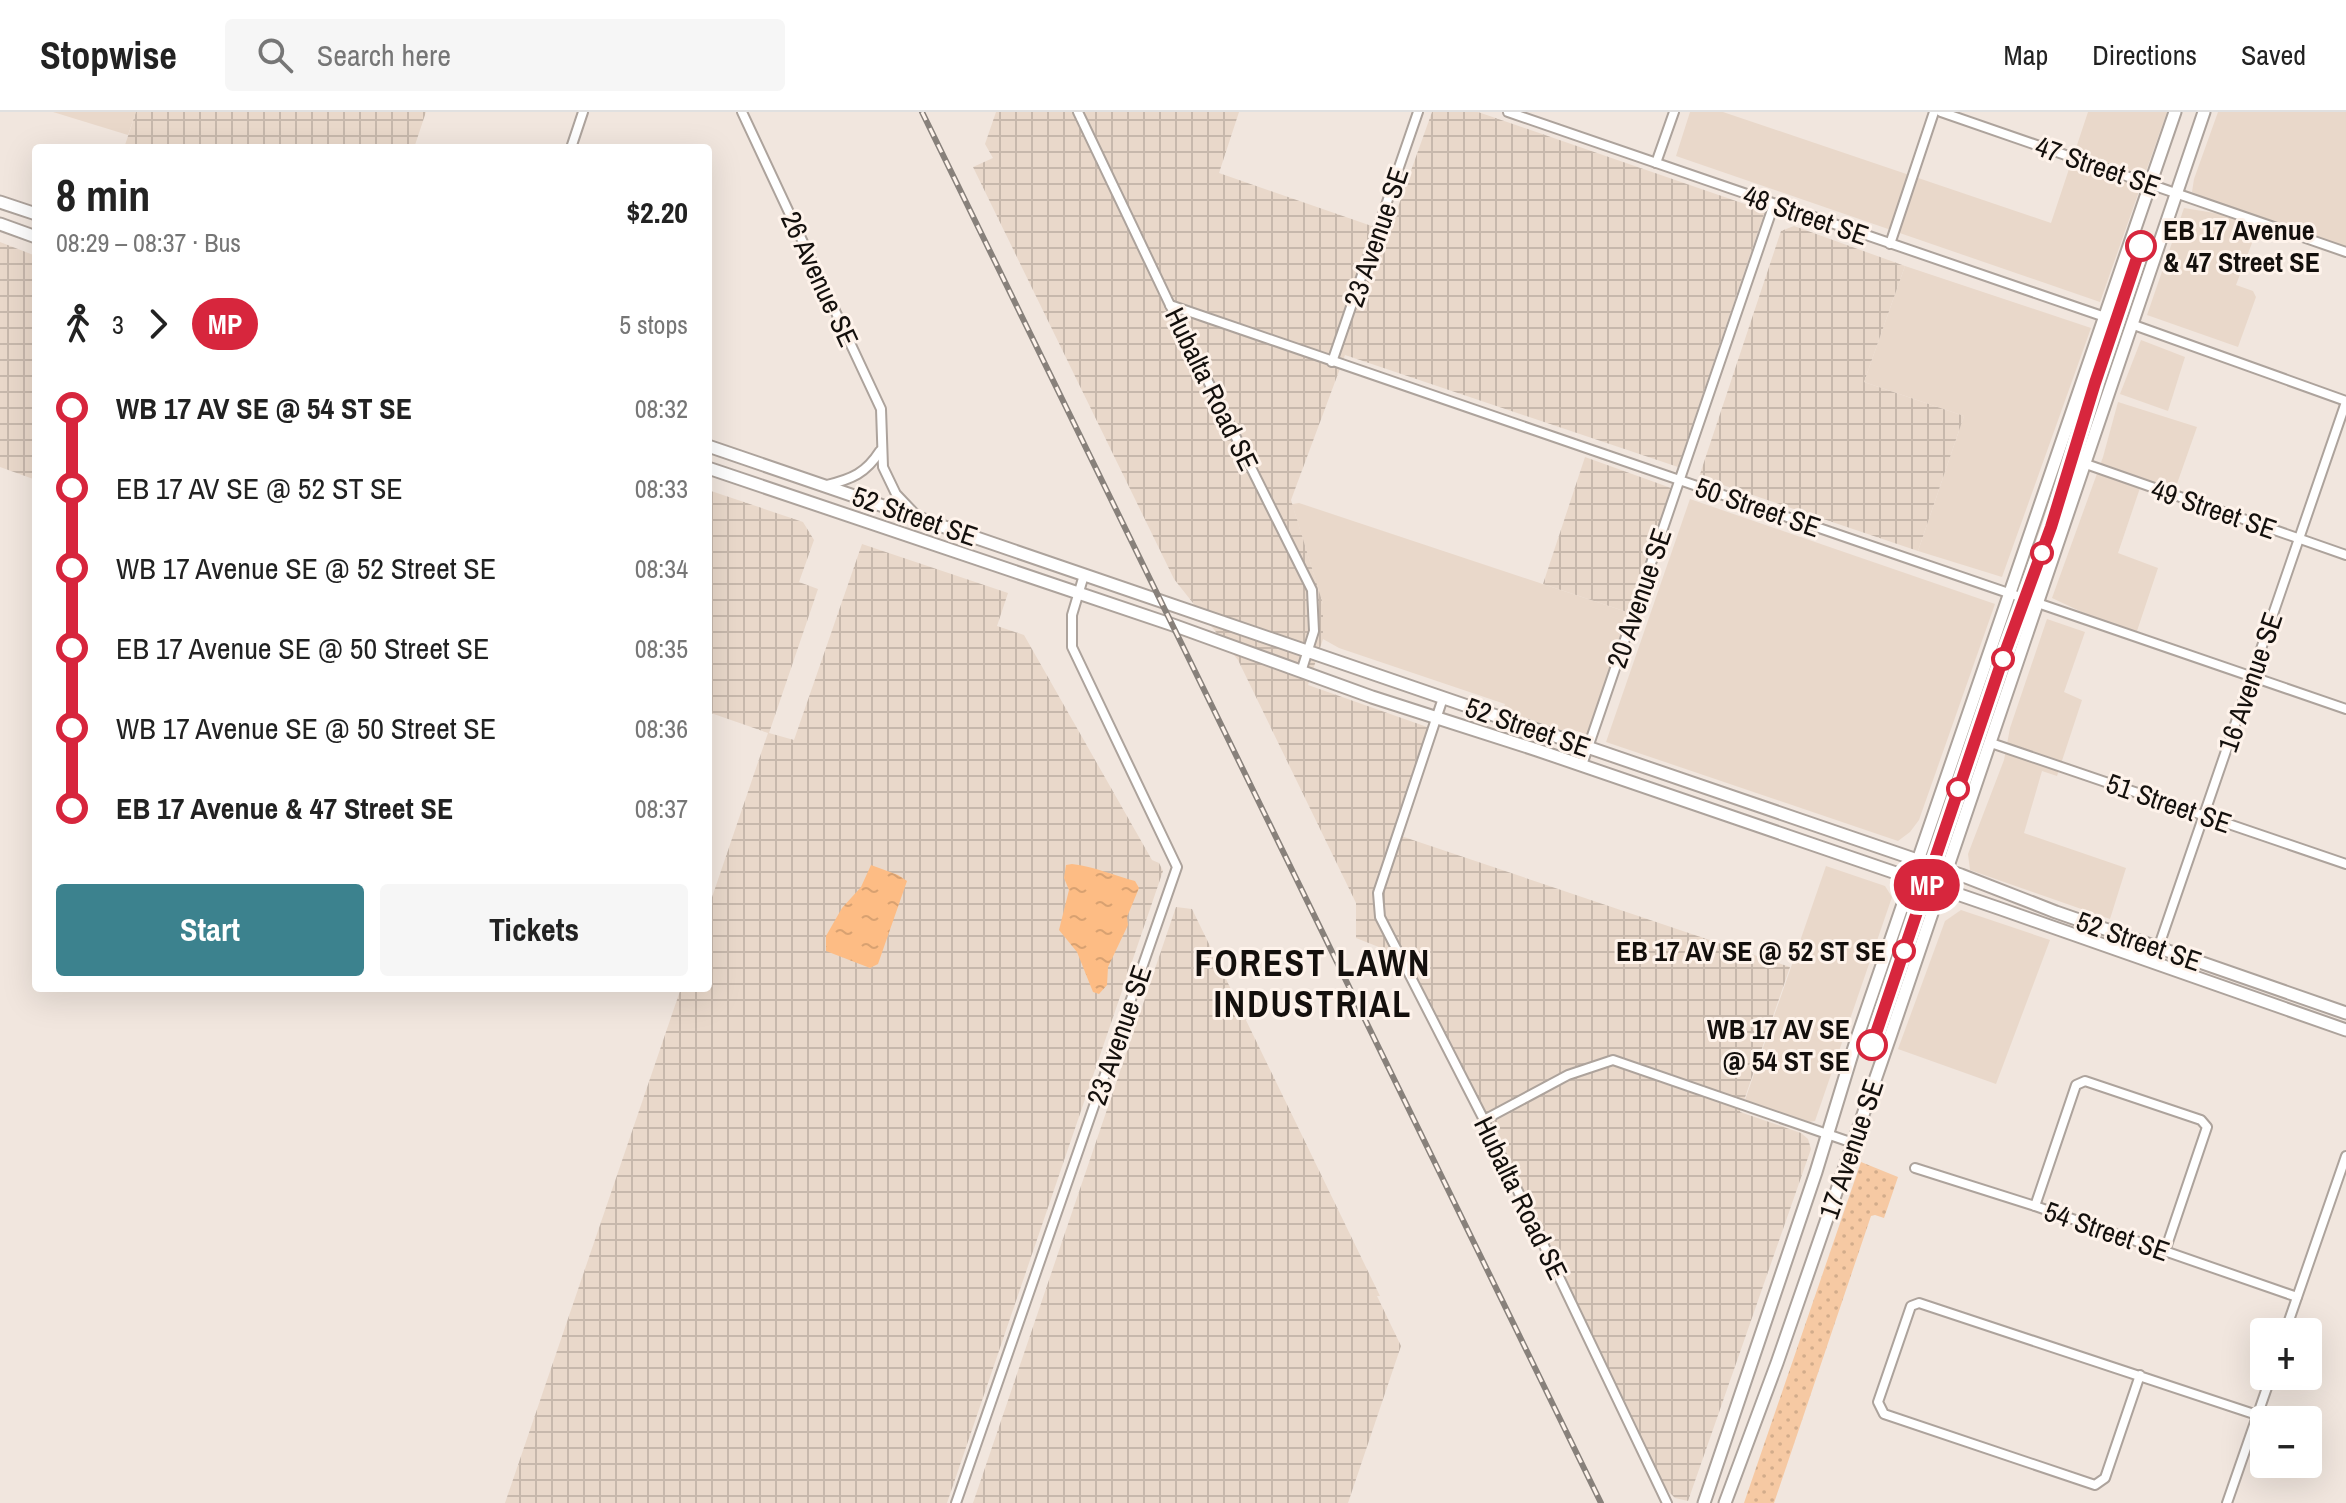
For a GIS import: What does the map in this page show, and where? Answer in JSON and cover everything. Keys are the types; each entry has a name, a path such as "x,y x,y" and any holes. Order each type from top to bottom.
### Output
{"main road":[{"name":"17 Avenue SE","path":"1704,1503 1853,1052 2175,112"},
{"name":"17 Avenue SE","path":"1725,1503 1777,1363 1941,889 2204,112"},
{"path":"0,202 32,213"},
{"path":"0,224 32,236"},
{"name":"52 Street SE","path":"712,447 1919,861 2346,1013"},
{"name":"52 Street SE","path":"712,469 1173,625 1437,719 1582,765 2346,1030"}],"street":[{"path":"572,144 583,112"},
{"name":"26 Avenue SE","path":"742,112 881,409 880,450"},
{"name":"Hubalta Road SE","path":"1078,112 1312,590 1314,631 1301,672"},
{"name":"23 Avenue SE","path":"1332,362 1418,112"},
{"name":"48 Street SE","path":"1508,112 2105,317"},
{"path":"1656,163 1674,112"},
{"path":"1890,244 1934,112"},
{"name":"47 Street SE","path":"1941,112 2346,252"},
{"name":"20 Avenue SE","path":"1582,765 1774,204"},
{"name":"50 Street SE","path":"1170,305 2346,709"},
{"path":"2131,324 2346,402"},
{"name":"16 Avenue SE","path":"2153,963 2346,402"},
{"path":"825,486 852,479 866,471 880,450"},
{"path":"880,450 883,467 896,494 918,518"},
{"name":"49 Street SE","path":"2083,463 2346,555"},
{"name":"23 Avenue SE","path":"956,1503 1177,867 1072,647 1072,615 1084,575"},
{"path":"1437,719 1443,698"},
{"name":"Hubalta Road SE","path":"1437,719 1378,893 1380,917 1484,1120 1667,1503"},
{"name":"51 Street SE","path":"1991,743 2346,864"},
{"path":"1484,1120 1568,1075 1613,1060 1853,1143"},
{"path":"2035,1206 2076,1085 2085,1081 2201,1120 2207,1127 2165,1251"},
{"path":"2290,1318 2344,1170 2346,1156"},
{"name":"54 Street SE","path":"1915,1168 2297,1297"},
{"path":"2140,1375 2105,1478 2095,1485 1884,1414 1878,1402 1911,1306 1919,1303 2140,1375 2250,1413"},
{"path":"2227,1503 2250,1436"}],"shaded area":[{"path":"53,112 136,112 128,135"},
{"path":"136,112 426,112 415,144 125,144"},
{"path":"996,112 1239,112 1219,173 1389,232 1432,112 1478,112 1765,211 1678,467 1345,355 1291,500 1323,604 1323,639 1308,685 1430,728 1398,835 1790,967 1740,1112 1801,1133 1808,1139 1811,1149 1688,1501 1675,1498 1656,1479 1399,955 1356,938 1356,903 1238,660 1174,579 973,167 993,158 985,144"},
{"path":"1690,112 1723,112 2051,223 2088,112 2167,112 2100,302 1676,156"},
{"path":"2218,112 2346,112 2346,252 2260,222 2236,285 2253,291 2256,297 2238,347 2147,315 2184,208 2251,219 2192,192"},
{"path":"1794,226 1905,266 1864,382 1964,416 1918,551 1699,477 1781,231"},
{"path":"0,242 32,254 32,479 0,467"},
{"path":"1905,266 2091,328 2002,577 1918,551 1964,416 1864,382"},
{"path":"2141,340 2185,357 2168,411 2120,394"},
{"path":"2118,402 2197,427 2173,495 2141,485 2118,553 2158,568 2135,637 2052,598 2103,457"},
{"path":"1585,457 1671,488 1633,614 1543,584"},
{"path":"712,491 803,522 814,540 799,582 818,589 769,733 794,740 862,544 1008,593 997,626 1024,635 1152,860 1159,863 1163,871 947,1503 505,1503 680,992 712,992 712,897 768,733 712,713"},
{"path":"1690,499 1995,604 1919,820 1898,841 1606,742"},
{"path":"1299,503 1633,614 1591,737 1577,731 1569,733 1503,710 1505,704 1339,648 1323,639 1323,604 1292,504"},
{"path":"2047,619 2085,632 2064,692 2082,700 2057,776 2042,771 2024,833 2126,868 2110,919 1970,870 1968,854 2004,760 2010,728"},
{"path":"1826,866 1885,886 1892,897 1815,1121 1809,1122 1745,1100"},
{"path":"1176,907 1192,909 1380,1296 1377,1296 1401,1346 1348,1503 973,1503"},
{"path":"1961,910 2050,940 1996,1084 1898,1049 1945,921"},
{"path":"1861,1162 1898,1177 1884,1218 1871,1216 1774,1503 1744,1503"}],"water":[{"path":"871,865 907,881 878,964 870,968 826,951 826,936 842,908 861,887"},
{"path":"1066,865 1135,881 1139,888 1127,917 1128,925 1108,967 1107,985 1099,994 1093,992 1077,952 1059,930 1069,890 1064,878"}],"railway":[{"path":"922,112 1601,1503"}],"bus line":[{"name":"MP","path":"1872,1045 2016,620 2051,527 2141,246"}],"place":[{"name":"EB 17 Avenue & 47 Street SE","path":"2141,246"},
{"name":"EB 17 AV SE @ 52 ST SE","path":"1904,951"},
{"name":"WB 17 AV SE @ 54 ST SE","path":"1872,1045"}],"district":[{"name":"FOREST LAWN INDUSTRIAL","path":"1313,984"}]}
